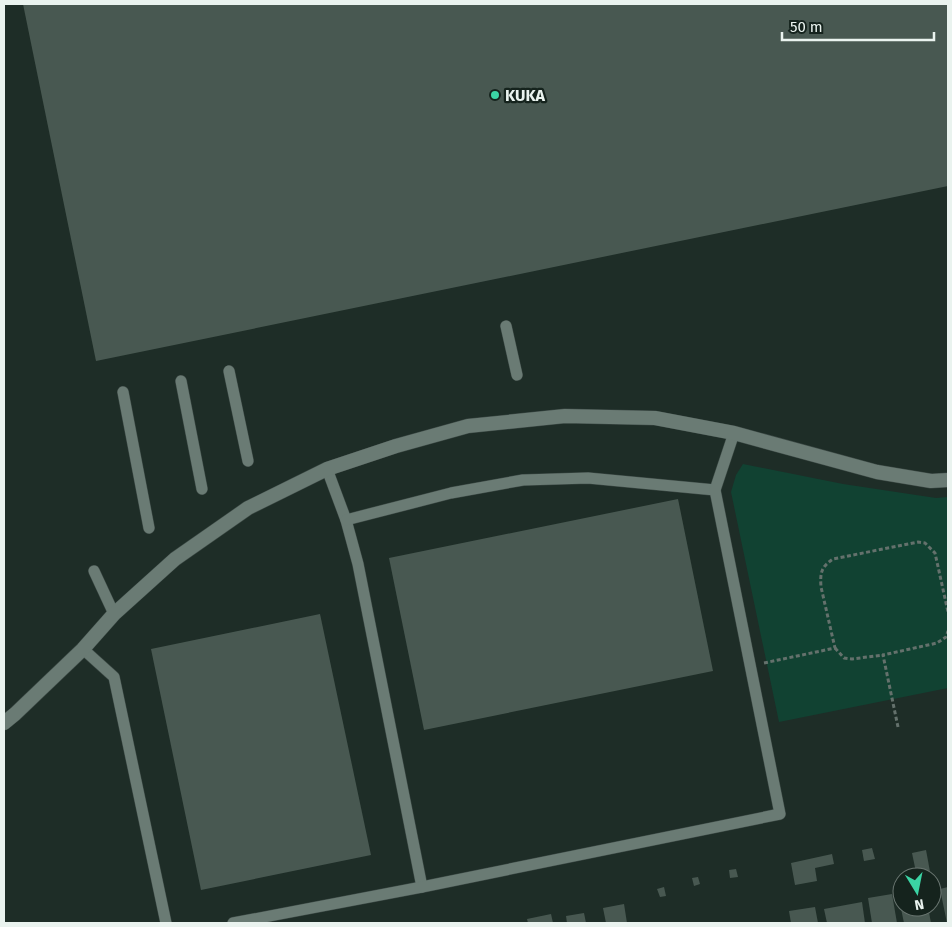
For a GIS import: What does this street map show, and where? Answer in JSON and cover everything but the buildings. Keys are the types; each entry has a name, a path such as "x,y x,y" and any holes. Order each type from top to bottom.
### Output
{"street":[{"path":"4,723 83,649 114,614 175,559 248,508 327,468 468,426 565,416 655,418 734,433 876,472 931,480 948,480"}],"lane":[{"path":"506,326 517,375"},
{"path":"229,371 248,461"},
{"path":"181,381 202,489"},
{"path":"123,392 149,528"},
{"path":"233,923 422,887 780,814 714,490 734,433"},
{"path":"327,468 346,520 358,564 422,887"},
{"path":"346,520 451,493 523,480 588,478 714,490"},
{"path":"94,571 114,614"},
{"path":"83,649 114,678 166,923"}],"path":[{"path":"948,612 935,553 924,544 918,542 911,543 833,558 822,570 820,578 821,587 834,648 844,658 864,659 937,642 946,637 948,631"},
{"path":"750,666 834,648"},
{"path":"883,655 898,727"}],"green space":[{"path":"743,464 843,484 936,498 948,497 948,688 779,722 731,492 736,475"}],"place":[{"name":"KUKA","path":"495,95"}]}
